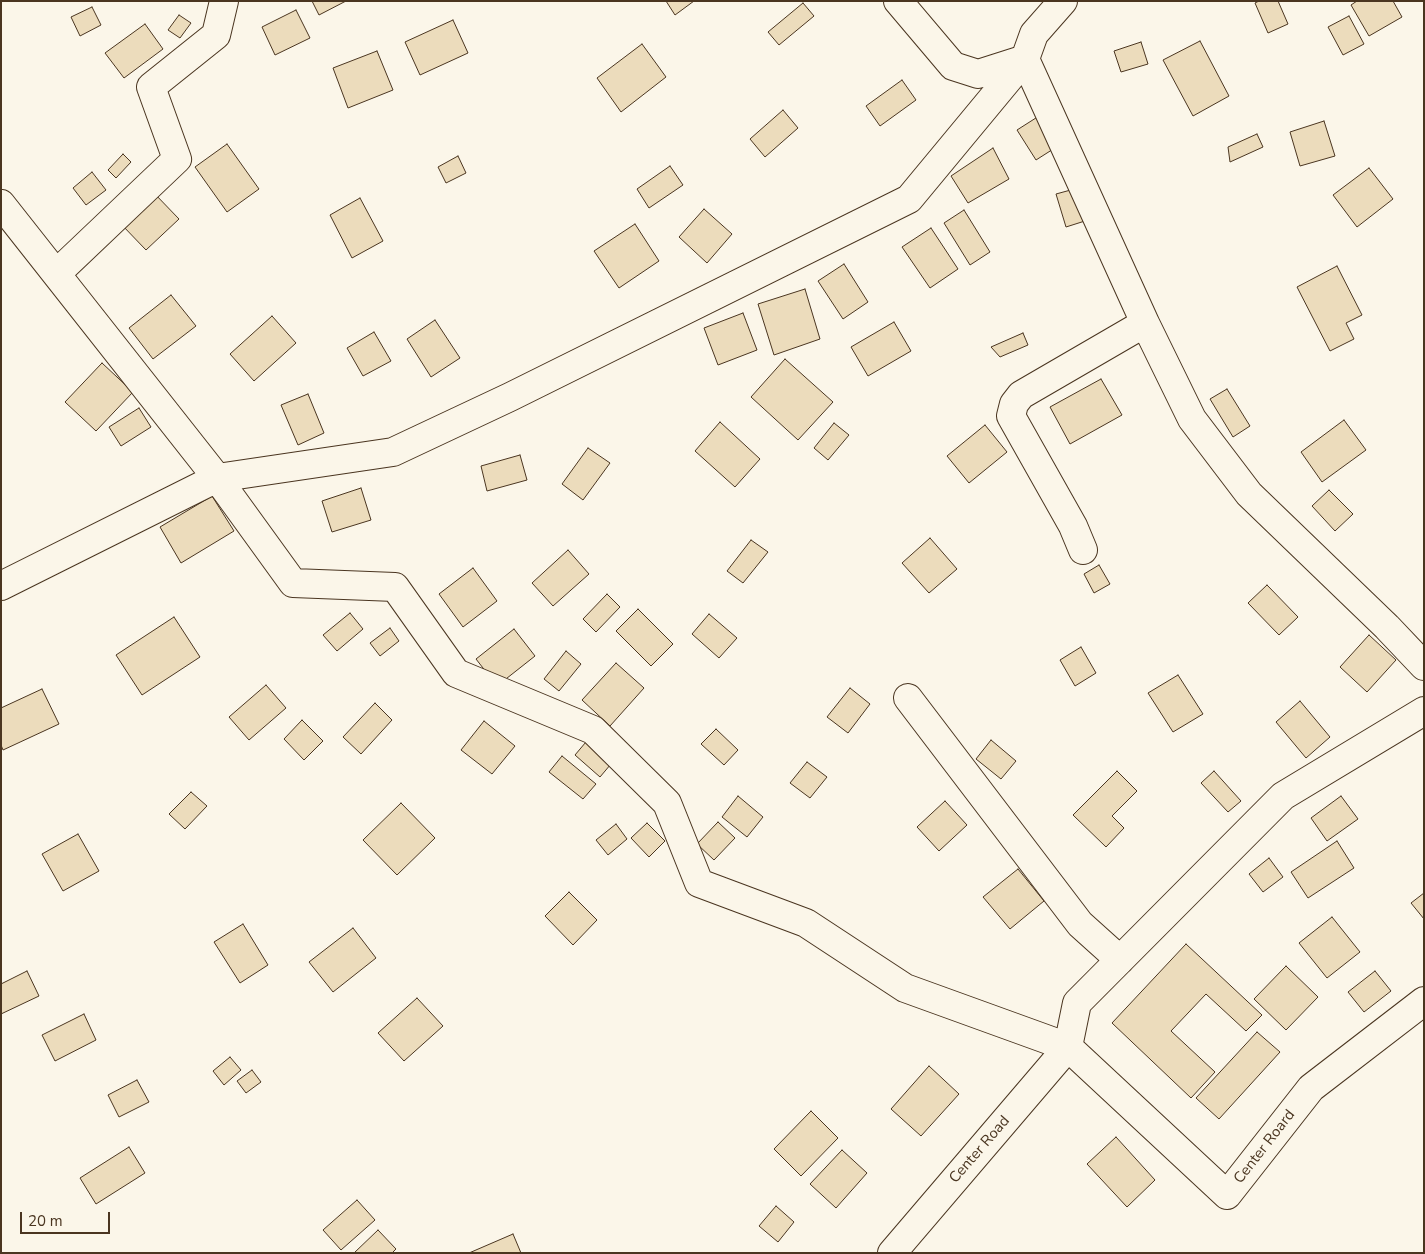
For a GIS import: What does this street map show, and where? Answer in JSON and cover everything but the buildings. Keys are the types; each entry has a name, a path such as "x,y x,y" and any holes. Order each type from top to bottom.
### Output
{"street":[{"path":"57,273 177,159 151,87 216,35 224,1"},
{"path":"898,1 954,66 978,74 1025,59"},
{"path":"1,586 217,478 393,452 510,397 909,199 1025,59 1034,34 1063,1"},
{"path":"1025,59 1145,323 1192,419 1249,494 1387,627 1424,666"},
{"path":"1,204 217,478 293,583 395,587 456,673 593,730 667,802 699,883 806,923 905,988 1068,1047 1077,1003 1283,796 1424,711"},
{"path":"1083,550 1073,526 1011,416 1014,404 1021,395 1145,323"},
{"path":"908,698 1080,924 1120,960"},
{"name":"Center Roard","path":"1068,1047 1227,1195 1311,1088 1424,1001"},
{"name":"Center Road","path":"892,1253 1068,1047"}]}
